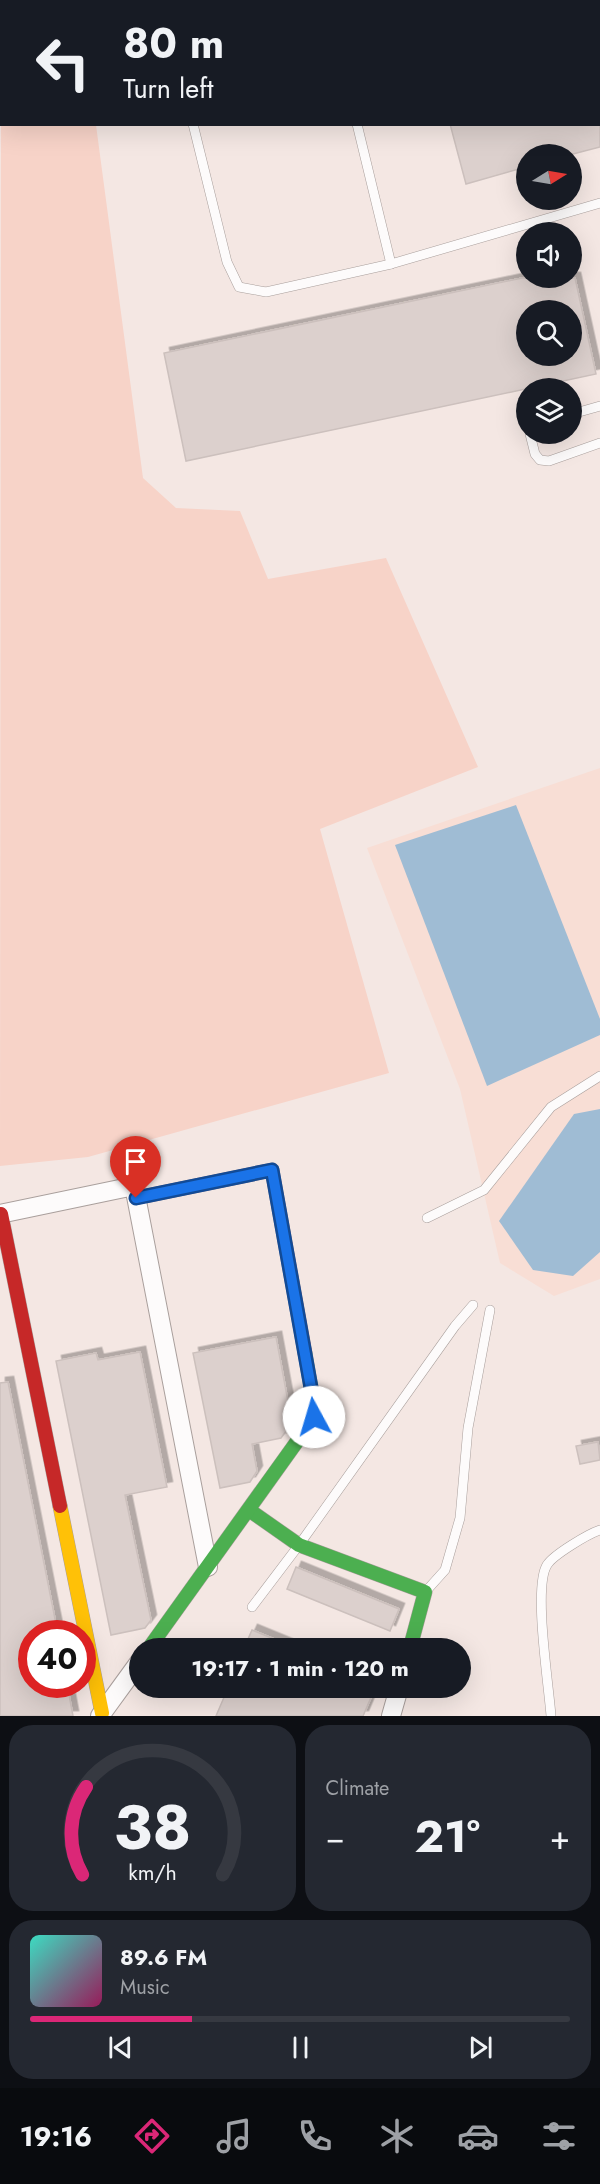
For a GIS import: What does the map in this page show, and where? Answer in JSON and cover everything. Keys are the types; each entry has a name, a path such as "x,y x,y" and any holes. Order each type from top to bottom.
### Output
{"street":[{"path":"136,1198 272,1170 315,1410 311,1422 156,1638"},
{"path":"101,1714 0,1214 134,1186 208,1567"},
{"path":"249,1510 299,1545 425,1592 413,1638"},
{"path":"101,1714 129,1676"},
{"path":"391,1716 396,1698"}],"lane":[{"path":"193,126 227,262 239,287 266,292 391,264 600,203"},
{"path":"357,126 391,264"},
{"path":"582,411 600,406"},
{"path":"532,444 534,454 540,460 549,460 600,443"},
{"path":"427,1218 484,1190 551,1107 600,1076"},
{"path":"252,1607 455,1326 473,1305"},
{"path":"425,1592 445,1570 460,1518 468,1428 490,1310"},
{"path":"551,1716 541,1621 542,1575 547,1563 586,1536 600,1530"}],"shaded area":[{"path":"1,126 96,126 143,478 176,508 240,511 268,579 386,558 478,767 320,829 389,1073 88,1157 0,1166"},
{"path":"600,768 600,1279 554,1296 500,1263 460,1089 367,848"}],"water":[{"path":"516,805 600,1019 600,1035 487,1086 395,845"},
{"path":"600,1109 600,1252 573,1276 533,1270 499,1221 574,1114"}],"building":[{"path":"451,126 600,126 600,147 582,152 582,144 516,144 516,170 466,184"},
{"path":"516,279 516,288 577,288 580,300 516,300 516,366 582,366 582,310 596,374 577,378 516,378 516,391 186,461 164,353"},
{"path":"276,1337 292,1423 281,1438 252,1444 257,1471 250,1482 220,1488 193,1353"},
{"path":"140,1352 167,1487 125,1495 151,1620 145,1628 111,1635 56,1361 96,1353 98,1360"},
{"path":"8,1382 55,1620 18,1620 18,1698 70,1698 73,1716 0,1716 0,1383"},
{"path":"598,1442 600,1460 580,1464 576,1446"},
{"path":"296,1567 399,1609 390,1631 287,1589"},
{"path":"252,1630 272,1638 248,1638"},
{"path":"224,1698 371,1698 363,1716 216,1716"}],"traffic: fast":[{"path":"156,1638 311,1422 315,1410 305,1353"},
{"path":"249,1510 299,1545 425,1592 413,1638"}],"traffic: slow":[{"path":"60,1506 102,1713"}],"traffic: jam":[{"path":"136,1198 272,1170 305,1353"},
{"path":"1,1214 60,1506"}],"route":[{"path":"136,1198 272,1170 315,1410 314,1417"}]}
